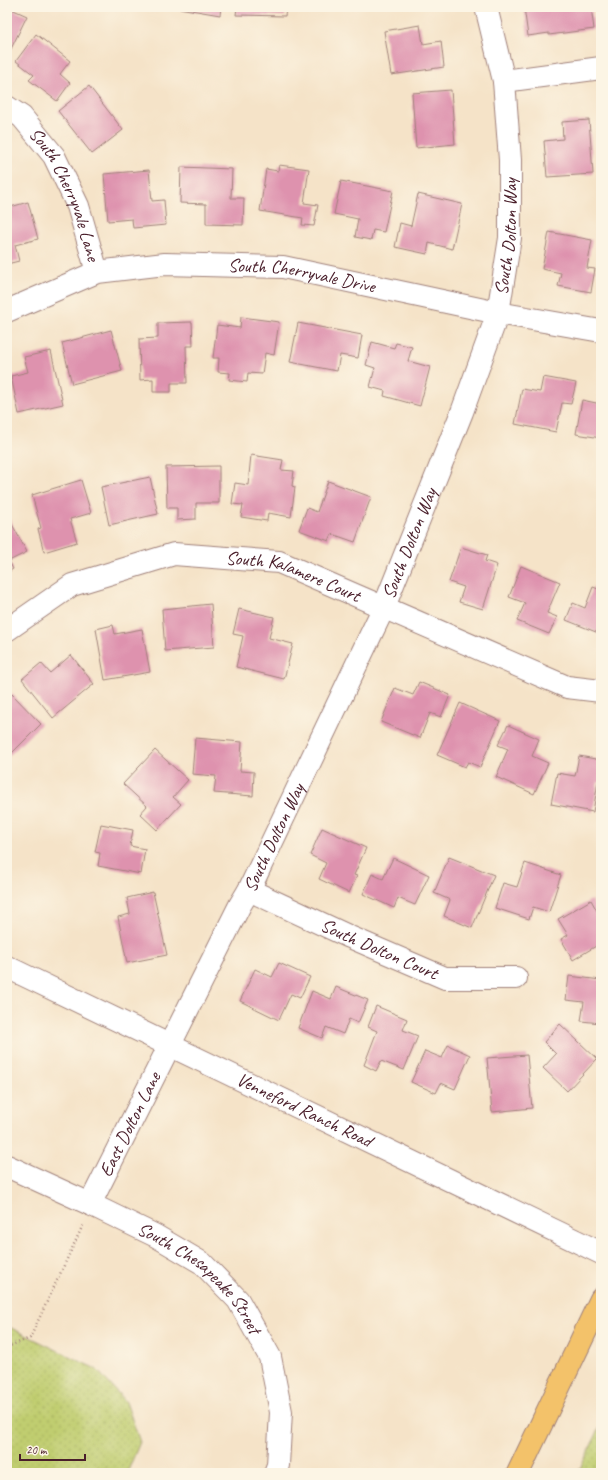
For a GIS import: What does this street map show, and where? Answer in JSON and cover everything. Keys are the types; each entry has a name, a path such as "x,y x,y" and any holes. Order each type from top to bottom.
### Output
{"main road":[{"path":"518,1473 601,1299"}],"street":[{"name":"South Dolton Way","path":"169,1045 240,906 250,890 384,607 462,412 498,313 510,238 510,160 504,81 486,7"},
{"path":"504,81 601,68"},
{"name":"South Cherryvale Lane","path":"7,107 22,117 54,156 78,206 97,272"},
{"name":"South Cherryvale Drive","path":"7,311 97,272 165,264 283,267 498,313 601,331"},
{"name":"South Kalamere Court","path":"7,630 72,585 174,554 279,562 568,687 601,691"},
{"name":"South Dolton Court","path":"250,890 445,978 516,978"},
{"name":"Venneford Ranch Road","path":"7,967 601,1253"},
{"name":"East Dolton Lane","path":"90,1204 169,1045"},
{"name":"South Chesapeake Street","path":"7,1166 156,1236 202,1263 238,1300 270,1357 281,1412 278,1465 275,1473"}],"path":[{"path":"7,1347 30,1338 82,1229 90,1204"}],"green space":[{"path":"7,1326 96,1369 126,1402 140,1442 127,1473 7,1473"},
{"path":"601,1425 601,1473 578,1473"}],"building":[{"path":"7,7 27,16 7,57"},
{"path":"173,7 221,7 220,15"},
{"path":"237,7 286,7 285,16 236,15"},
{"path":"524,7 591,7 594,29 549,35 549,33 528,36"},
{"path":"420,25 423,44 441,41 444,67 391,75 384,31"},
{"path":"36,34 70,61 60,74 70,83 57,101 29,80 34,75 16,61"},
{"path":"89,86 123,130 92,154 58,111"},
{"path":"451,90 455,144 416,148 412,93"},
{"path":"589,120 593,174 547,177 544,141 563,139 562,122"},
{"path":"279,165 309,169 304,203 318,205 314,226 302,225 303,218 260,211 266,169 278,171"},
{"path":"181,167 232,169 231,198 244,198 243,225 206,224 206,204 180,203"},
{"path":"149,170 152,201 164,200 166,225 133,228 132,219 108,221 104,174"},
{"path":"341,181 393,191 384,232 373,230 371,240 355,237 358,219 334,214"},
{"path":"418,194 462,204 452,249 429,243 427,254 395,247 400,223 411,226"},
{"path":"28,202 38,239 15,245 19,261 7,264 7,208"},
{"path":"549,232 592,240 587,268 595,269 591,292 558,286 561,273 542,269"},
{"path":"241,317 279,322 274,355 265,353 262,374 248,373 247,382 229,380 230,373 218,372 219,358 213,358 217,325 240,328"},
{"path":"192,322 193,346 186,346 187,383 171,383 171,392 153,392 153,379 140,380 139,339 158,338 158,323"},
{"path":"298,323 362,335 358,358 340,355 337,371 290,362"},
{"path":"111,330 122,371 72,384 62,343"},
{"path":"372,342 394,348 396,343 412,347 408,361 430,367 420,406 384,396 385,391 370,387 375,368 366,365"},
{"path":"51,351 63,404 19,414 11,376 28,372 24,357"},
{"path":"543,377 576,383 571,404 562,403 556,432 515,424 522,389 540,392"},
{"path":"582,400 601,404 601,438 576,434"},
{"path":"251,455 283,460 281,470 294,471 292,486 295,487 291,517 268,513 267,521 241,517 243,505 232,504 235,483 248,485"},
{"path":"219,466 219,503 196,503 196,519 177,520 177,508 167,508 166,467"},
{"path":"150,477 158,514 109,525 101,487"},
{"path":"81,480 91,513 70,519 77,542 44,552 38,529 41,528 32,495"},
{"path":"328,481 371,497 355,542 332,534 329,541 299,530 307,508 317,512"},
{"path":"7,515 27,552 9,561 13,569 7,573"},
{"path":"461,547 487,555 485,561 497,565 483,609 459,602 464,587 449,582"},
{"path":"521,566 560,582 547,613 557,617 549,634 517,621 525,603 509,597"},
{"path":"593,587 601,590 601,634 566,620 573,603 585,608"},
{"path":"211,604 214,647 165,651 162,609"},
{"path":"239,609 274,617 269,638 293,644 284,679 236,667 243,636 233,634"},
{"path":"113,625 115,634 142,629 150,672 105,680 96,629"},
{"path":"71,655 94,684 53,718 22,679 41,663 50,673"},
{"path":"419,682 450,695 441,717 430,713 420,738 381,722 395,688 413,695"},
{"path":"12,694 41,724 7,758 7,699"},
{"path":"460,703 500,721 480,767 468,762 465,767 437,755"},
{"path":"508,725 539,739 532,756 548,763 534,794 496,777 508,749 498,745"},
{"path":"195,738 242,742 240,771 254,772 253,796 214,793 216,776 192,774"},
{"path":"155,750 188,780 173,797 181,804 157,830 140,814 147,806 123,784"},
{"path":"579,756 601,760 601,783 598,782 593,812 551,804 557,773 575,776"},
{"path":"101,824 133,830 130,846 145,849 141,874 98,866 100,853 95,852"},
{"path":"322,828 366,848 354,875 357,876 349,893 319,879 326,863 310,855"},
{"path":"449,857 494,875 472,928 444,916 450,900 434,893"},
{"path":"393,858 429,875 415,905 398,898 394,908 363,894 372,874 383,879"},
{"path":"525,863 561,875 549,912 533,907 529,919 495,908 503,883 517,887"},
{"path":"153,892 167,955 127,963 118,917 130,914 127,898"},
{"path":"591,900 601,918 601,943 573,960 561,939 568,935 558,919"},
{"path":"279,963 310,977 300,998 291,994 279,1020 240,1001 255,969 272,977"},
{"path":"569,976 601,980 601,1023 581,1021 584,1002 566,1000"},
{"path":"336,987 368,1000 358,1023 349,1019 343,1034 326,1027 322,1038 298,1028 312,991 331,999"},
{"path":"376,1006 407,1019 403,1030 418,1036 404,1070 381,1061 376,1071 364,1065 377,1031 368,1027"},
{"path":"560,1024 597,1059 567,1091 543,1068 556,1054 544,1042"},
{"path":"448,1045 470,1055 455,1089 441,1083 436,1093 411,1082 425,1051 442,1058"},
{"path":"527,1055 532,1108 492,1112 487,1058"}]}
